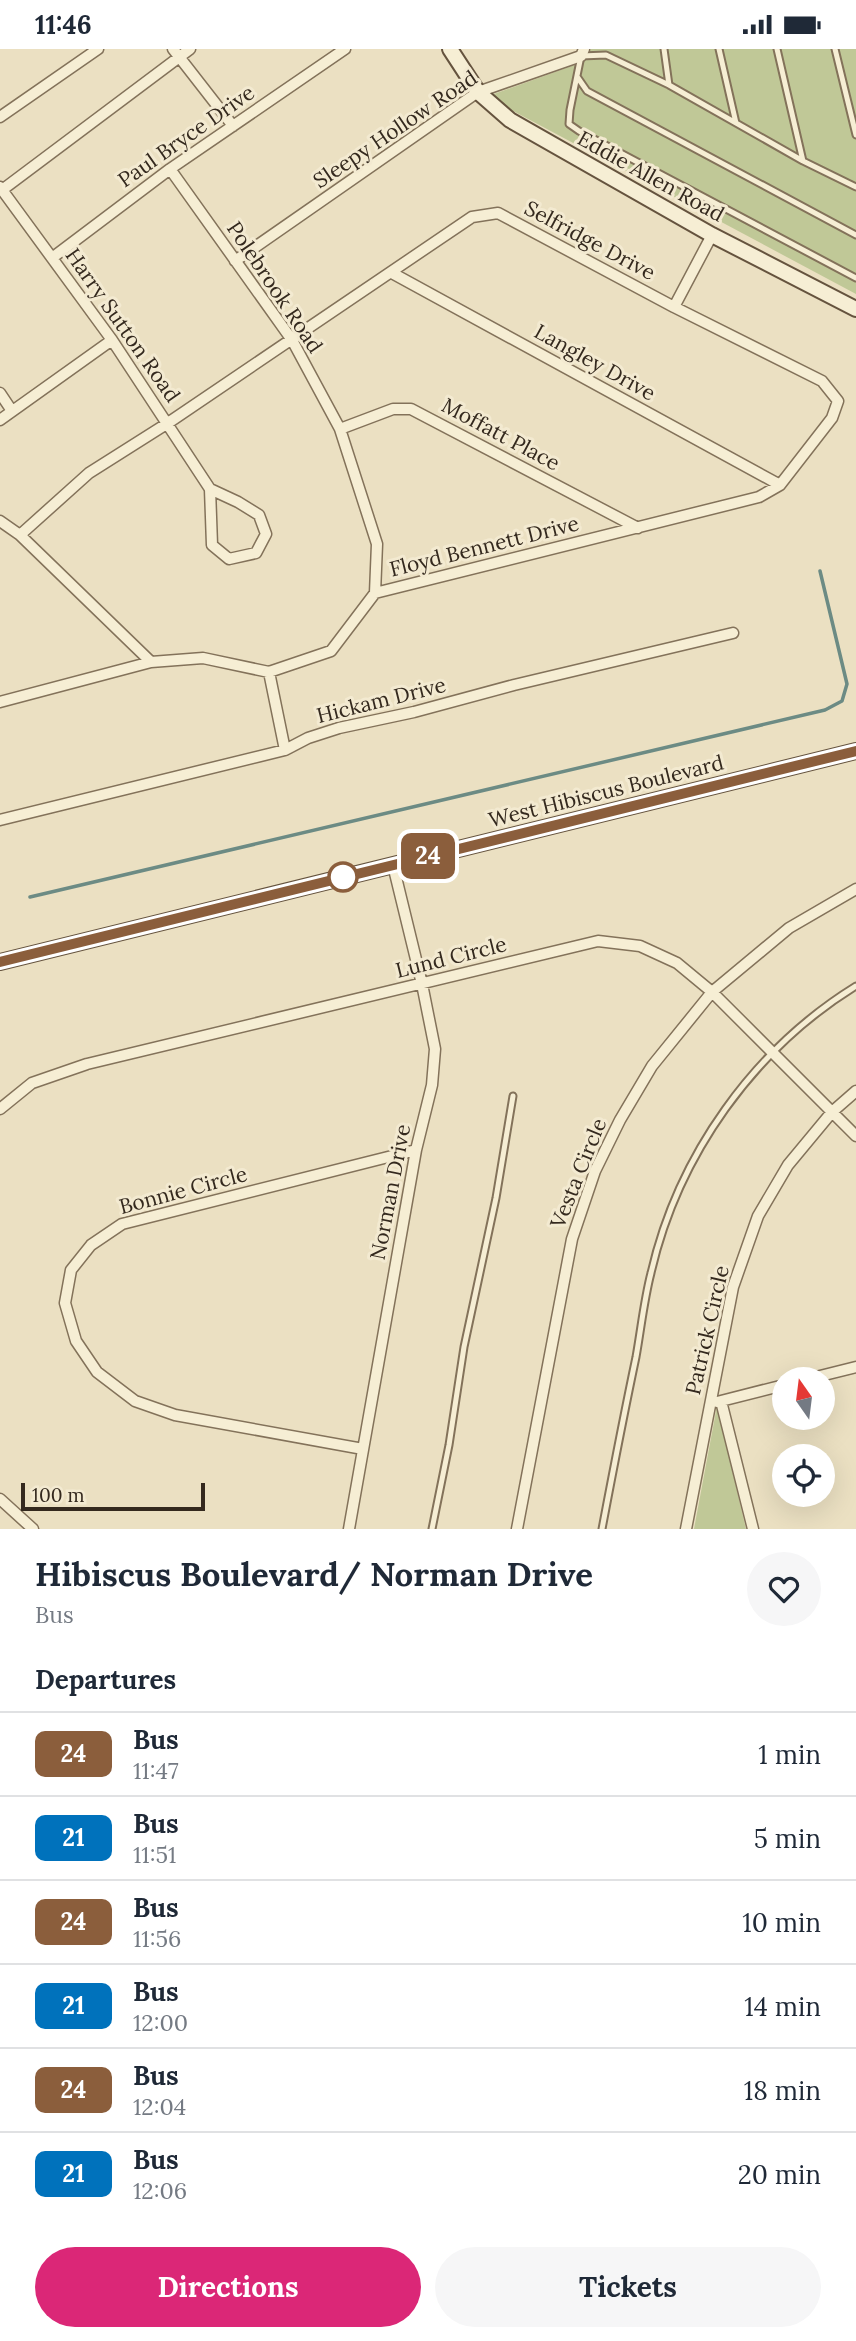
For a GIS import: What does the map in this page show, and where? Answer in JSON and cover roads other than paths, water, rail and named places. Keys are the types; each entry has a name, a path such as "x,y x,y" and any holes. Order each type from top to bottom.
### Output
{"street":[{"path":"0,117 98,49"},
{"path":"1,188 176,53 190,49"},
{"name":"Paul Bryce Drive","path":"52,258 170,169 345,49"},
{"name":"Eddie Allen Road","path":"450,49 478,92 510,120 712,235 856,309"},
{"name":"Sleepy Hollow Road","path":"235,261 478,92 583,52"},
{"path":"176,53 233,126"},
{"name":"Polebrook Road","path":"170,169 292,340 340,429 377,544 375,593"},
{"name":"Harry Sutton Road","path":"1,188 112,340 210,489"},
{"name":"Selfridge Drive","path":"20,535 89,473 292,340 472,217 498,213 674,307 822,381 838,401"},
{"path":"674,307 712,235"},
{"name":"Langley Drive","path":"392,273 780,485"},
{"path":"0,420 112,340"},
{"path":"0,393 12,411"},
{"name":"Floyd Bennett Drive","path":"268,672 331,651 375,593 760,497 780,485 832,418 838,401"},
{"name":"Moffatt Place","path":"340,429 393,409 411,409 638,528"},
{"path":"210,489 239,502 259,515 266,534 256,553 229,559 212,545 210,489"},
{"path":"0,521 20,535 151,663"},
{"name":"Hickam Drive","path":"0,820 285,750 339,727 414,712 513,685 733,633"},
{"path":"0,702 151,663 203,658 268,672 285,750"},
{"name":"West Hibiscus Boulevard","path":"0,962 856,751"},
{"name":"Norman Drive","path":"349,1529 416,1150 432,1085 435,1049 393,865"},
{"name":"Vesta Circle","path":"517,1529 572,1240 595,1171 620,1120 652,1066 712,992 789,928 856,889"},
{"name":"Lund Circle","path":"0,1109 32,1083 87,1064 598,941 640,946 677,963 712,992 856,1136"},
{"name":"Patrick Circle","path":"686,1529 733,1287 758,1216 788,1165 832,1112 856,1091"},
{"name":"Bonnie Circle","path":"363,1449 175,1415 135,1401 97,1373 76,1341 65,1303 71,1270 91,1245 122,1224 416,1150"},
{"path":"835,1372 856,1367"},
{"path":"710,1404 772,1388"},
{"path":"721,1401 753,1529"},
{"path":"0,1499 33,1529"}],"lane":[{"path":"664,49 669,85"},
{"path":"719,49 736,123"},
{"path":"777,49 803,161"},
{"path":"835,49 856,135"},
{"path":"856,187 803,161 669,85 606,55 583,52 569,124 856,278"},
{"path":"578,78 587,91 856,235"},
{"path":"602,1529 650,1274 669,1215 688,1172 711,1130 736,1093 810,1019 856,986"},
{"path":"432,1529 513,1097"}],"waterway":[{"path":"30,897 825,710 842,701 847,684 820,571"}]}
